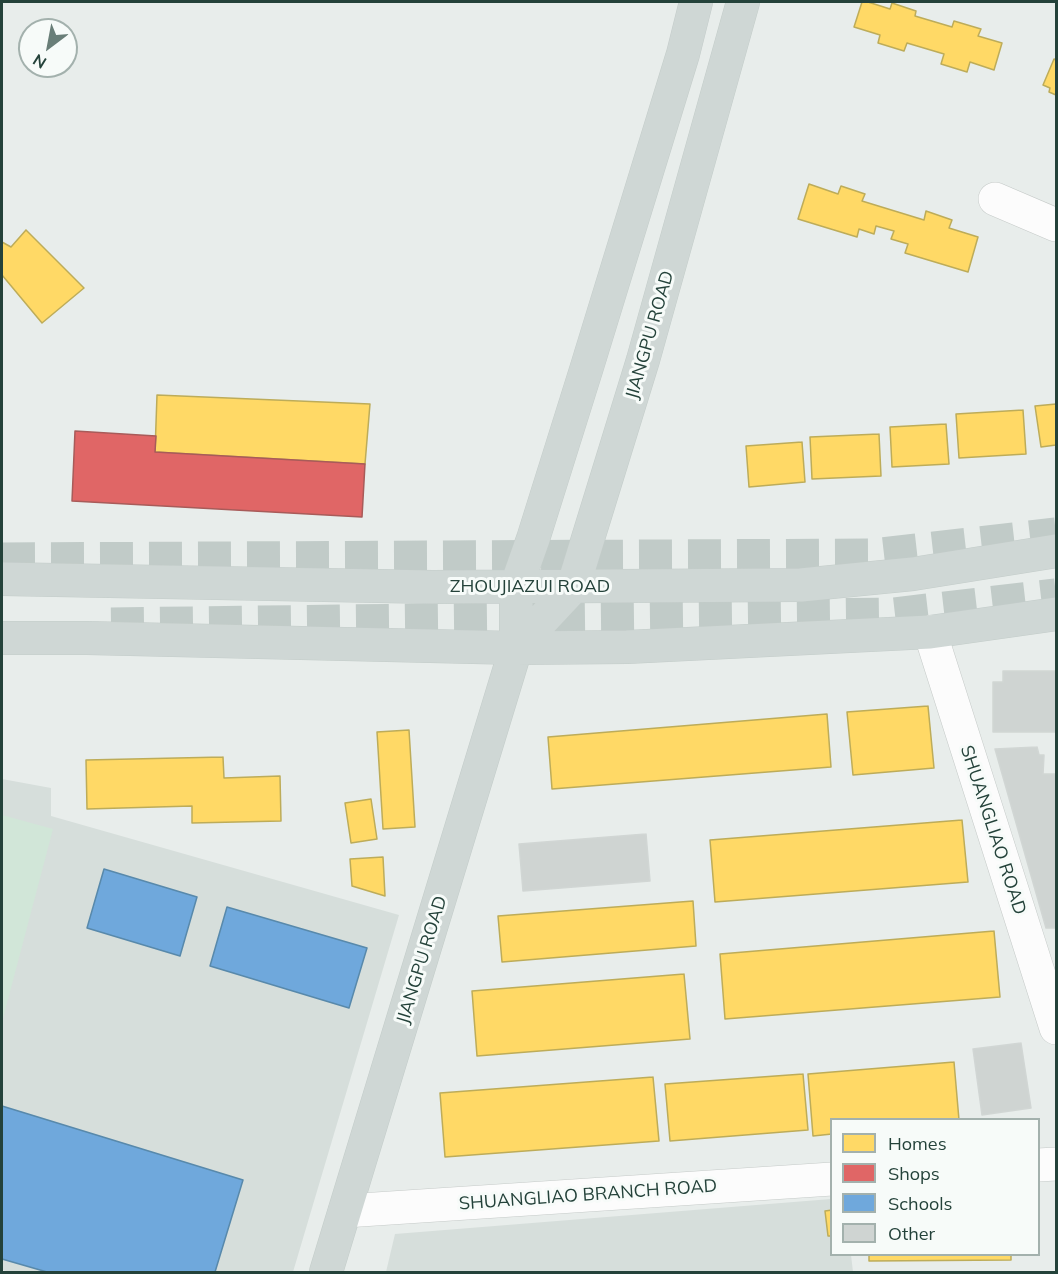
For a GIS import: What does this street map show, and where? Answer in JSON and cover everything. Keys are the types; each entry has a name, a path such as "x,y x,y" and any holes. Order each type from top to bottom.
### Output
{"main road":[{"name":"JIANGPU ROAD","path":"326,1272 516,648 516,587 533,539 683,54 696,2"},
{"name":"JIANGPU ROAD","path":"516,648 573,587 650,338 743,2"},
{"name":"ZHOUJIAZUI ROAD","path":"2,579 516,587 801,585 913,574 1056,551"},
{"path":"2,638 516,648 627,647 930,632 1056,614"}],"street":[{"path":"995,199 1056,225"},
{"name":"SHUANGLIAO ROAD","path":"930,632 1056,1028"},
{"path":"1040,1165 1056,1164"},
{"name":"SHUANGLIAO BRANCH ROAD","path":"345,1211 830,1179"}],"shaded area":[{"path":"2,779 51,788 51,816 399,915 293,1272 11,1272 2,1270"},
{"path":"830,1199 830,1256 851,1256 853,1272 386,1272 395,1234"}],"green space":[{"path":"2,815 53,829 2,1022"}],"building: Homes":[{"path":"862,2 890,9 892,3 916,11 915,16 952,27 954,21 981,29 978,36 1002,43 994,70 970,62 967,72 941,64 944,54 907,43 904,51 878,43 880,35 854,27"},
{"path":"1054,59 1056,60 1056,95 1049,92 1050,88 1043,85"},
{"path":"809,184 838,194 841,186 865,194 862,201 924,220 926,211 952,220 949,228 978,237 968,272 905,253 908,244 891,239 894,231 876,226 874,234 859,229 857,237 798,219"},
{"path":"26,230 84,288 42,323 2,275 2,242 11,247"},
{"path":"157,395 370,404 365,464 155,452"},
{"path":"1056,404 1056,445 1041,447 1035,406"},
{"path":"1023,410 1026,454 959,458 956,414"},
{"path":"946,424 949,464 892,467 890,427"},
{"path":"879,434 881,476 812,479 810,437"},
{"path":"802,442 805,482 749,487 746,446"},
{"path":"928,706 934,768 853,775 847,712"},
{"path":"827,714 831,767 552,789 548,737"},
{"path":"409,730 415,827 383,829 377,732"},
{"path":"223,757 224,778 280,776 281,821 192,823 192,806 87,809 86,760"},
{"path":"371,799 377,839 351,843 345,803"},
{"path":"962,820 968,882 715,902 710,840"},
{"path":"383,857 385,896 352,886 350,859"},
{"path":"693,901 696,946 502,962 498,916"},
{"path":"994,931 1000,997 725,1019 720,954"},
{"path":"684,974 690,1039 477,1056 472,991"},
{"path":"954,1062 959,1118 830,1118 830,1134 813,1136 808,1074"},
{"path":"803,1074 808,1130 670,1141 665,1084"},
{"path":"653,1077 659,1141 445,1157 440,1093"},
{"path":"830,1210 830,1236 828,1236 825,1211"},
{"path":"869,1256 1011,1256 1011,1260 869,1261"}],"building: Shops":[{"path":"75,431 156,436 155,452 365,464 362,517 72,501"}],"building: Schools":[{"path":"104,869 197,897 180,956 87,928"},
{"path":"227,907 367,948 349,1008 210,966"},
{"path":"2,1106 243,1180 215,1272 47,1272 2,1259"}],"building: Other":[{"path":"1003,671 1056,671 1056,732 993,732 993,682 1003,682"},
{"path":"1037,747 1039,755 1044,755 1043,774 1056,774 1056,928 1046,928 995,749"},
{"path":"646,834 650,881 523,891 519,844"},
{"path":"1021,1043 1031,1108 982,1115 973,1049"}],"tunnel":[{"path":"2,559 872,555 1056,534"},
{"path":"111,624 893,614 1056,595"}]}
